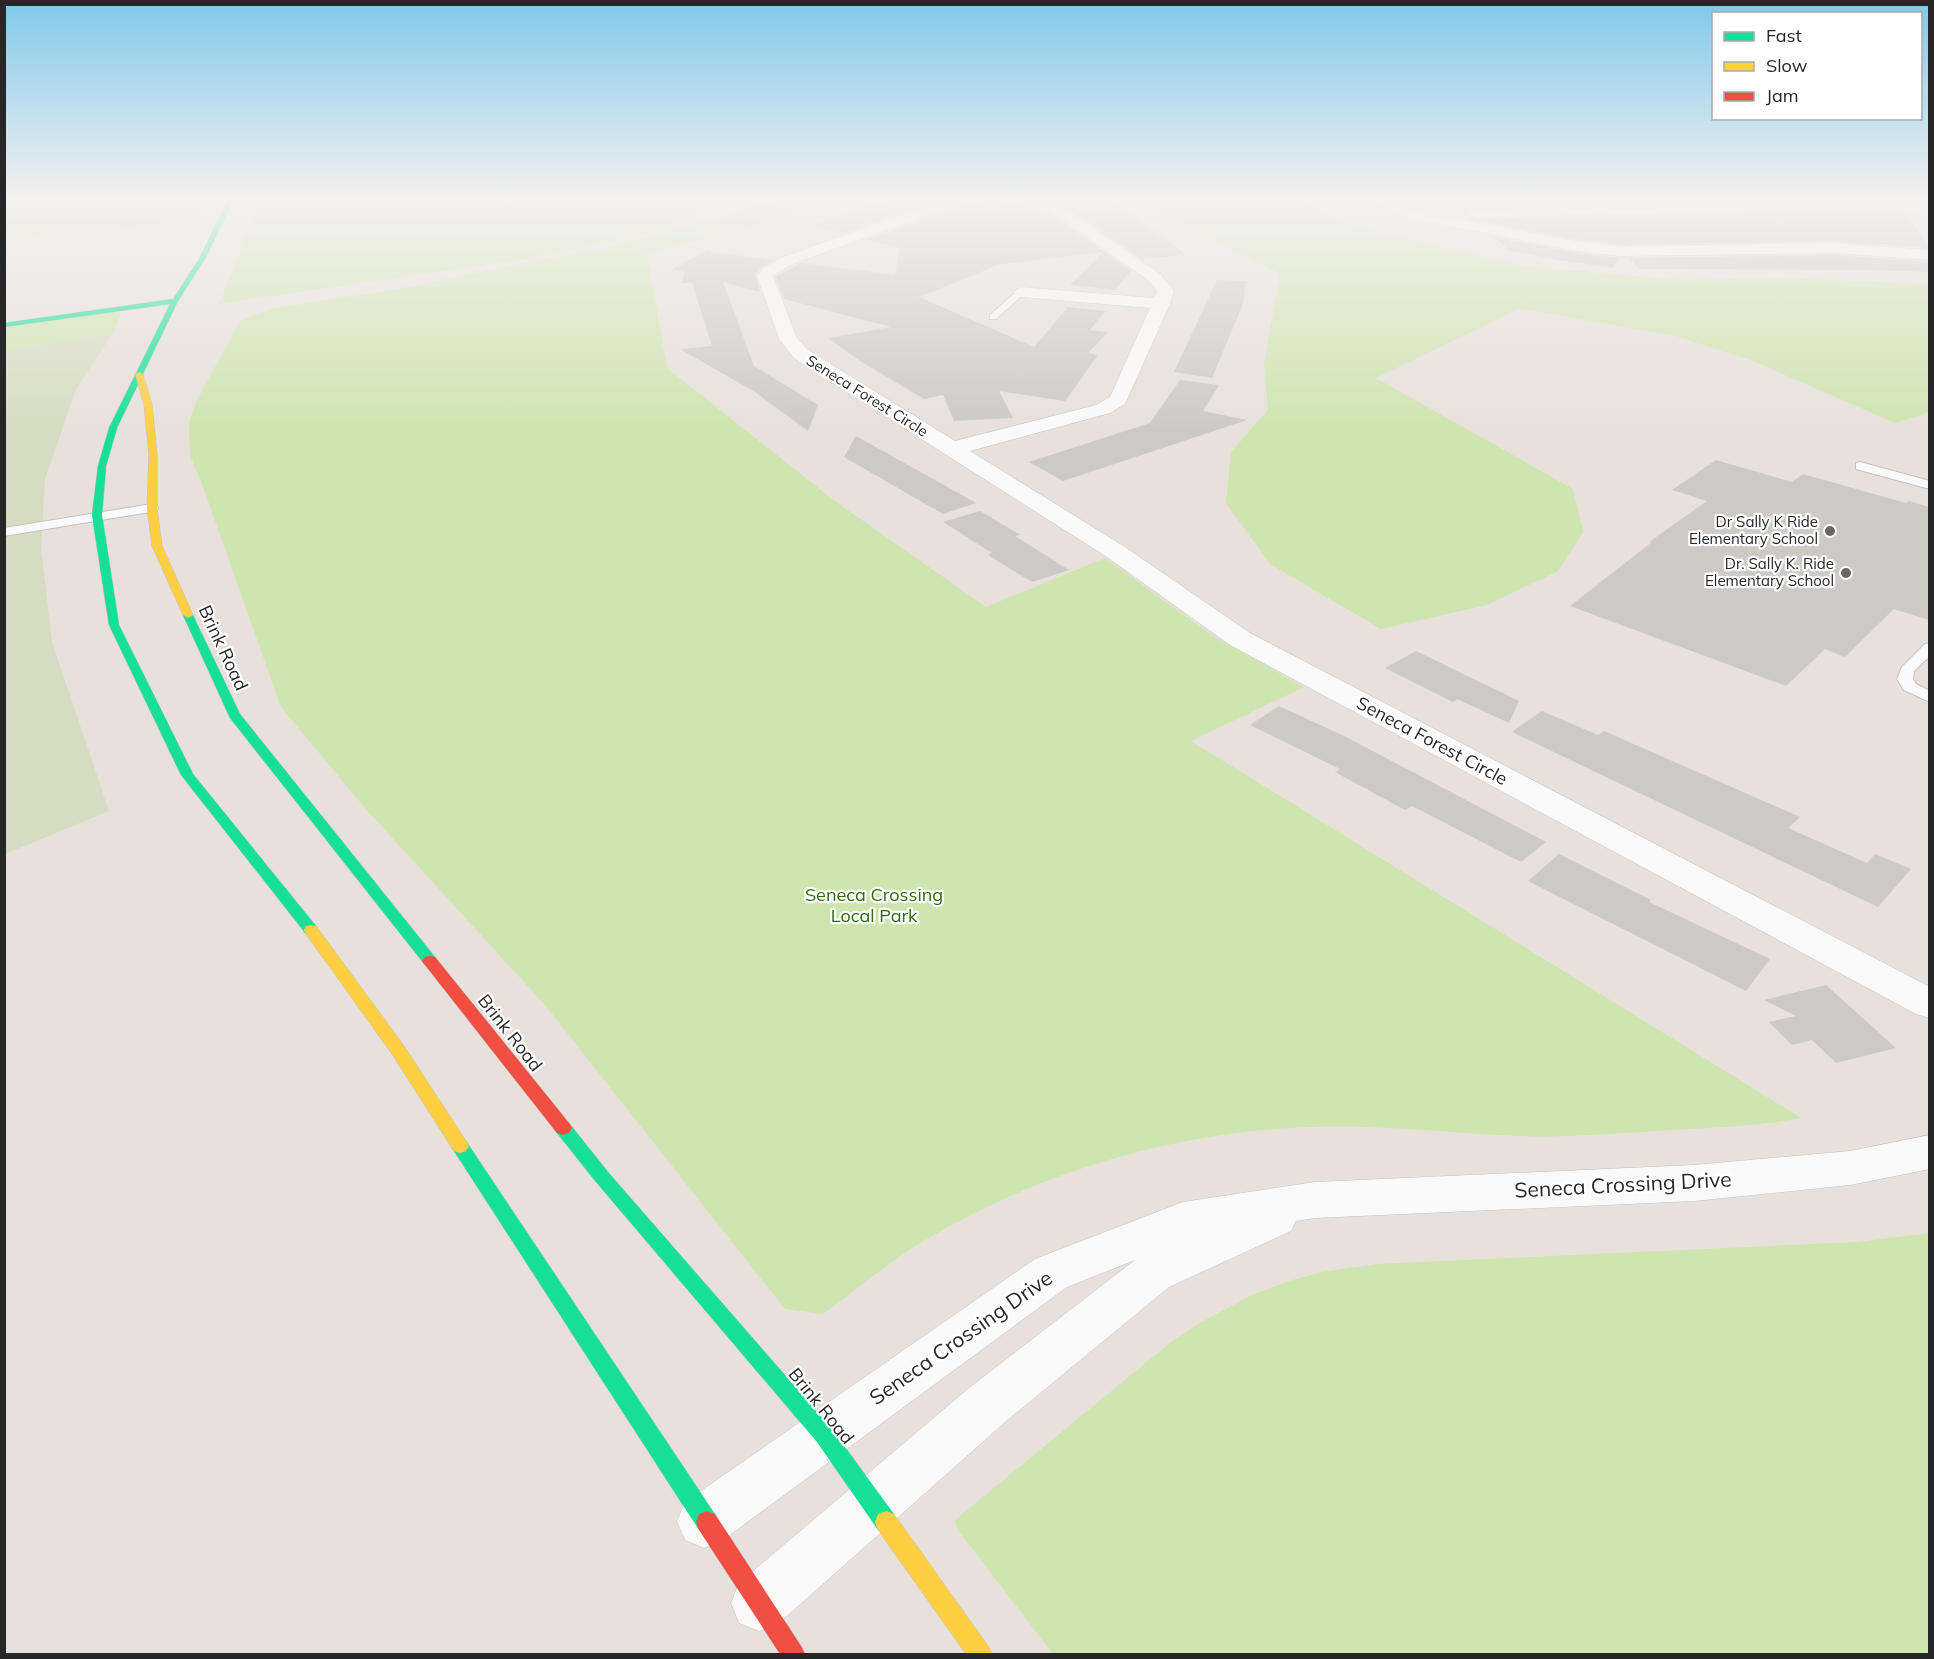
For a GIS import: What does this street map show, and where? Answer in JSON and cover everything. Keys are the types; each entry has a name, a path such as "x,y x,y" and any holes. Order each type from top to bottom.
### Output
{"main road":[{"path":"191,276 175,300 113,428 102,466 97,515 114,625 187,775 292,903 398,1050 792,1654"},
{"path":"4,325 175,300"},
{"name":"Brink Road","path":"139,374 148,405 153,455 152,508 157,546 234,715 602,1177 824,1436 980,1654"}],"street":[{"name":"Seneca Forest Circle","path":"765,276 788,339 801,354 1116,552 1240,639 1929,1004"},
{"path":"951,449 1102,409 1118,400 1166,291 1154,276"},
{"path":"1021,292 1161,304"},
{"name":"Seneca Crossing Drive","path":"704,1521 1051,1273 1183,1221 1315,1200 1694,1183 1850,1168 1929,1152"},
{"name":"Seneca Crossing Drive","path":"759,1603 987,1405 1153,1273 1315,1200"}],"lane":[{"path":"993,317 1021,292"},
{"path":"1860,466 1929,484"},
{"path":"4,532 97,515 152,508"},
{"path":"1929,647 1907,670 1905,679 1910,687 1929,697"}],"green space":[{"path":"230,276 407,276 219,304"},
{"name":"Seneca Crossing Local Park","path":"460,276 651,276 667,368 836,502 986,607 1105,558 1213,636 1304,687 1191,741 1801,1118 1731,1126 1562,1136 1519,1136 1335,1126 1208,1137 1111,1159 1017,1193 971,1215 914,1247 823,1314 785,1309 545,1005 365,808 281,707 190,455 189,423 197,400 240,321 270,309"},
{"path":"1280,276 1640,276 1681,280 1779,278 1929,284 1929,412 1895,423 1753,361 1672,335 1519,309 1376,378 1573,489 1583,532 1558,571 1487,605 1381,629 1270,564 1226,503 1231,452 1268,410 1264,364"},
{"path":"123,308 113,333 5,350 4,325"},
{"path":"113,333 76,389 45,479 41,548 52,642 109,811 5,854 5,350"},
{"path":"1929,1233 1929,1654 1053,1654 958,1530 955,1520 1171,1342 1198,1324 1252,1295 1289,1281 1322,1272 1377,1264 1857,1242"}],"building":[{"path":"683,276 755,276 760,292 723,282 754,366 818,405 808,431 755,392 680,349 712,346 692,283 681,283"},
{"path":"970,276 919,297 1034,347 1068,307 1105,311 1090,330 1108,332 1088,353 1098,355 1065,401 999,391 1013,418 954,421 943,395 924,399 860,361 828,338 891,327 784,299 776,277"},
{"path":"1079,276 1126,276 1115,290 1070,285"},
{"path":"1217,280 1246,281 1243,304 1212,378 1174,372"},
{"path":"1180,380 1219,385 1203,411 1247,420 1063,481 1029,462 1150,423"},
{"path":"856,436 976,503 943,514 844,457"},
{"name":"Dr. Sally K. Ride Elementary School","path":"1716,460 1792,482 1803,474 1906,503 1909,501 1929,507 1929,620 1894,609 1845,657 1825,649 1786,686 1570,606 1652,542 1649,542 1707,501 1672,490"},
{"path":"980,511 1020,535 1015,536 1069,570 1032,582 988,555 992,553 943,522"},
{"path":"1416,651 1519,701 1509,723 1457,699 1453,702 1385,668"},
{"path":"1279,706 1344,736 1546,842 1521,862 1412,806 1405,810 1335,772 1340,769 1250,725"},
{"path":"1542,711 1598,735 1604,731 1800,817 1788,828 1867,863 1875,854 1911,869 1878,907 1512,732"},
{"path":"1559,854 1651,900 1649,902 1770,959 1746,991 1528,881"},
{"path":"1826,985 1896,1048 1836,1063 1812,1040 1792,1045 1769,1022 1796,1016 1764,1000"}],"traffic: fast":[{"path":"191,276 175,301 113,428 102,466 97,515 114,625 187,775 311,930"},
{"path":"4,325 175,301"},
{"path":"188,615 234,715 430,961"},
{"path":"563,1128 602,1177 824,1435 886,1522"},
{"path":"460,1146 707,1522"}],"traffic: slow":[{"path":"139,374 148,405 153,455 152,508 157,546 188,615"},
{"path":"311,930 398,1050 460,1146"},
{"path":"886,1522 980,1654"}],"traffic: jam":[{"path":"430,961 563,1128"},
{"path":"707,1522 793,1654"}],"place":[{"name":"Dr Sally K Ride Elementary School","path":"1830,531"},
{"name":"Dr. Sally K. Ride Elementary School","path":"1846,573"}]}
